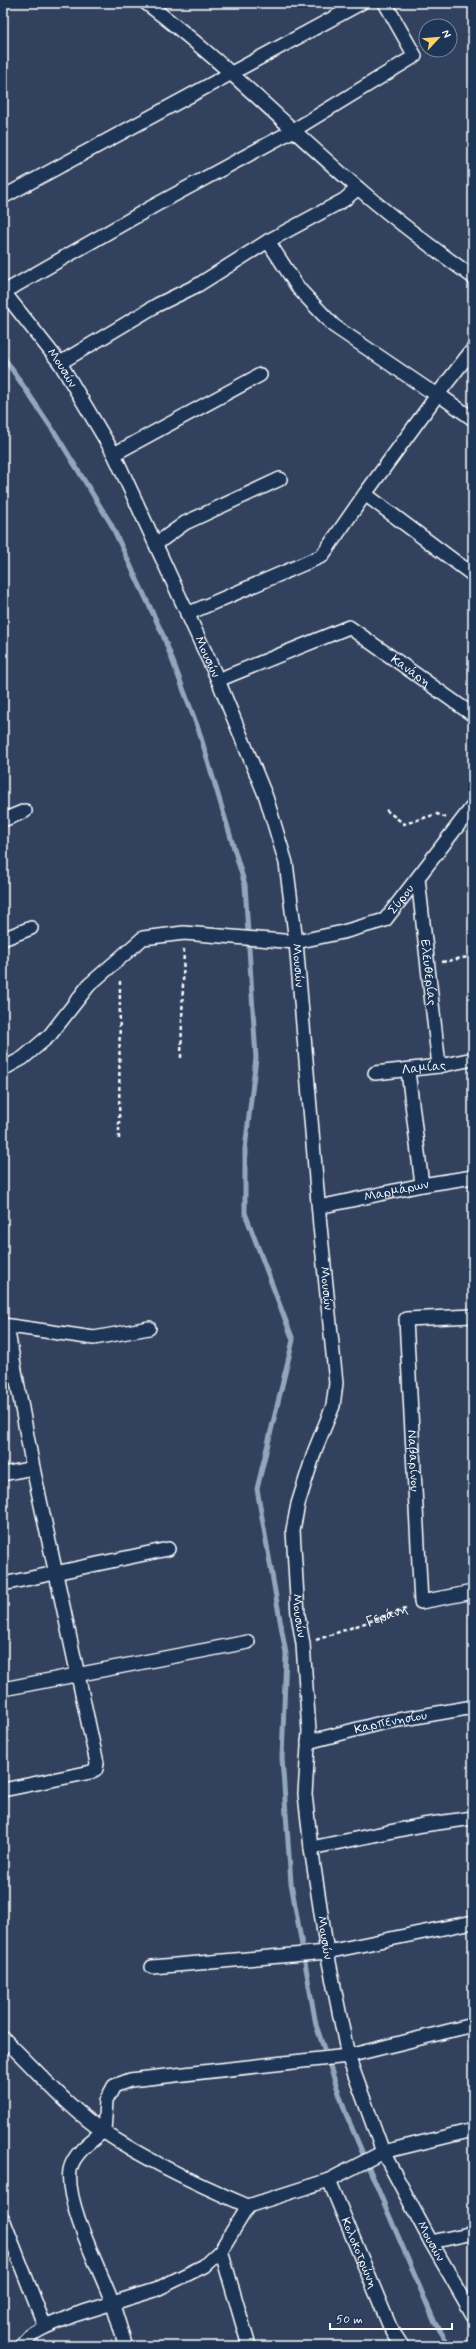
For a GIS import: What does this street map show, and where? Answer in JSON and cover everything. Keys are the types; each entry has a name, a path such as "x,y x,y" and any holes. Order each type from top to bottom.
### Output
{"street":[{"path":"146,3 232,73 358,188 408,230 473,278"},
{"path":"3,198 361,3"},
{"path":"3,292 152,207 294,130 415,56 385,3"},
{"path":"60,363 156,305 198,285 268,241 344,200 358,188"},
{"path":"268,241 299,289 334,326 420,385 438,394 473,419"},
{"name":"Μουσών","path":"3,292 60,363 114,454 218,680 266,797 286,863 296,942 336,1396 298,1504 293,1530 298,1615 303,1644 308,1742 306,1794 311,1848 327,1952 348,2056 379,2155 473,2315"},
{"path":"187,614 322,556 365,494 473,349"},
{"path":"114,454 260,375"},
{"path":"156,544 185,523 280,479"},
{"path":"365,494 473,575"},
{"name":"Κανάρη","path":"218,680 349,627 473,715"},
{"name":"Σύρου","path":"3,1069 23,1058 50,1035 89,985 143,938 184,933 296,942 343,932 385,920 473,806"},
{"path":"3,820 25,811"},
{"name":"Ελευθερίας","path":"418,878 439,1066"},
{"path":"3,939 31,928"},
{"name":"Λαμίας","path":"375,1074 408,1071 473,1060"},
{"path":"408,1071 422,1185"},
{"name":"Μαρμάρων","path":"319,1207 422,1185 473,1177"},
{"name":"Ναβαρίνου","path":"421,1602 406,1319 473,1316"},
{"path":"3,1790 81,1774 96,1769 97,1759 33,1468 5,1326 94,1338 149,1328"},
{"path":"3,1474 33,1468"},
{"path":"3,1584 168,1549"},
{"name":"Γεράνη","path":"421,1602 473,1592"},
{"path":"3,1689 248,1642"},
{"name":"Καρπενησίου","path":"308,1742 381,1723 473,1707"},
{"path":"311,1848 423,1825 473,1818"},
{"path":"152,1967 327,1952 473,1922"},
{"path":"126,2346 112,2303 74,2206 70,2169 76,2156 104,2131 109,2093 114,2086 122,2082 348,2056 473,2026"},
{"path":"3,2038 64,2098 104,2131 214,2192 248,2206 330,2180 379,2155 473,2130"},
{"name":"Κολοκοτρώνη","path":"330,2180 390,2327 402,2346"},
{"path":"22,2346 34,2333 46,2327 74,2315 162,2287 204,2266 221,2250 248,2206"},
{"path":"3,2219 46,2327"},
{"path":"431,2242 473,2233"},
{"path":"221,2250 248,2346"}],"path":[{"path":"386,810 404,824 437,814 460,823"},
{"path":"181,1058 184,933"},
{"path":"428,965 473,956"},
{"path":"119,1139 120,958"},
{"name":"Γεράνη","path":"303,1644 421,1602"}],"waterway":[{"path":"3,356 57,436 111,524 163,635 199,731 245,885 256,1058 245,1149 245,1213 293,1340 257,1489 286,1654 282,1758 291,1883 316,2025 346,2114 435,2323 450,2346"}]}
